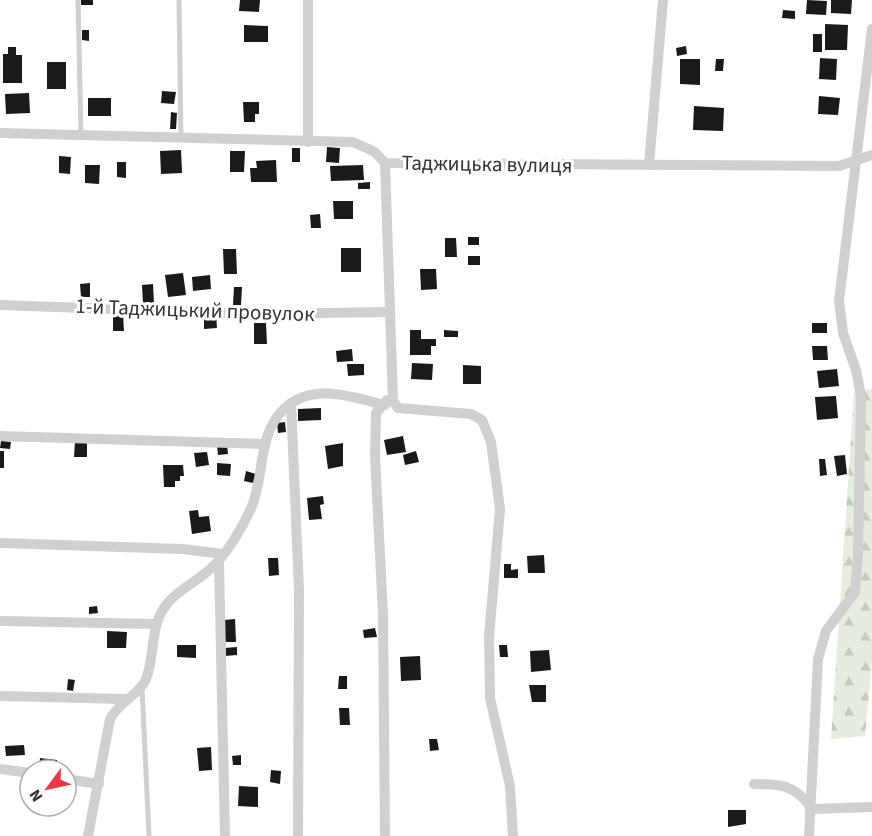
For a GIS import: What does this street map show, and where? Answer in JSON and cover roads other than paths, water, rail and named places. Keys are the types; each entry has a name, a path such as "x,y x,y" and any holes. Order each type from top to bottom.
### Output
{"street":[{"path":"308,0 308,142"},
{"path":"649,165 663,0"},
{"path":"809,836 818,659 826,632 855,592 858,556 861,396 856,370 843,333 839,301 872,29"},
{"name":"Таджицька вулиця","path":"0,133 353,142 375,152 385,163 839,166 872,155"},
{"path":"385,163 393,401 398,408 471,414 482,420 491,442 500,509 489,637 490,698 510,786 513,836"},
{"name":"1-й Таджицький провулок","path":"0,305 253,314 390,312"},
{"path":"385,836 383,614 375,456 376,413 385,405 392,389"},
{"path":"88,836 110,719 117,705 146,681 157,624 163,609 221,557 252,506 264,444 273,424 291,403 309,394 339,393 385,405"},
{"path":"291,403 299,590 298,836"},
{"path":"0,436 264,444"},
{"path":"0,543 182,549 221,557"},
{"path":"221,557 225,836"},
{"path":"0,621 157,624"},
{"path":"0,696 126,699"},
{"path":"0,769 18,772"},
{"path":"78,781 99,784"},
{"path":"754,784 785,786 803,796 812,809"},
{"path":"812,809 872,807"}],"lane":[{"path":"78,0 81,134"},
{"path":"179,0 181,138"},
{"path":"142,685 149,836"}]}
